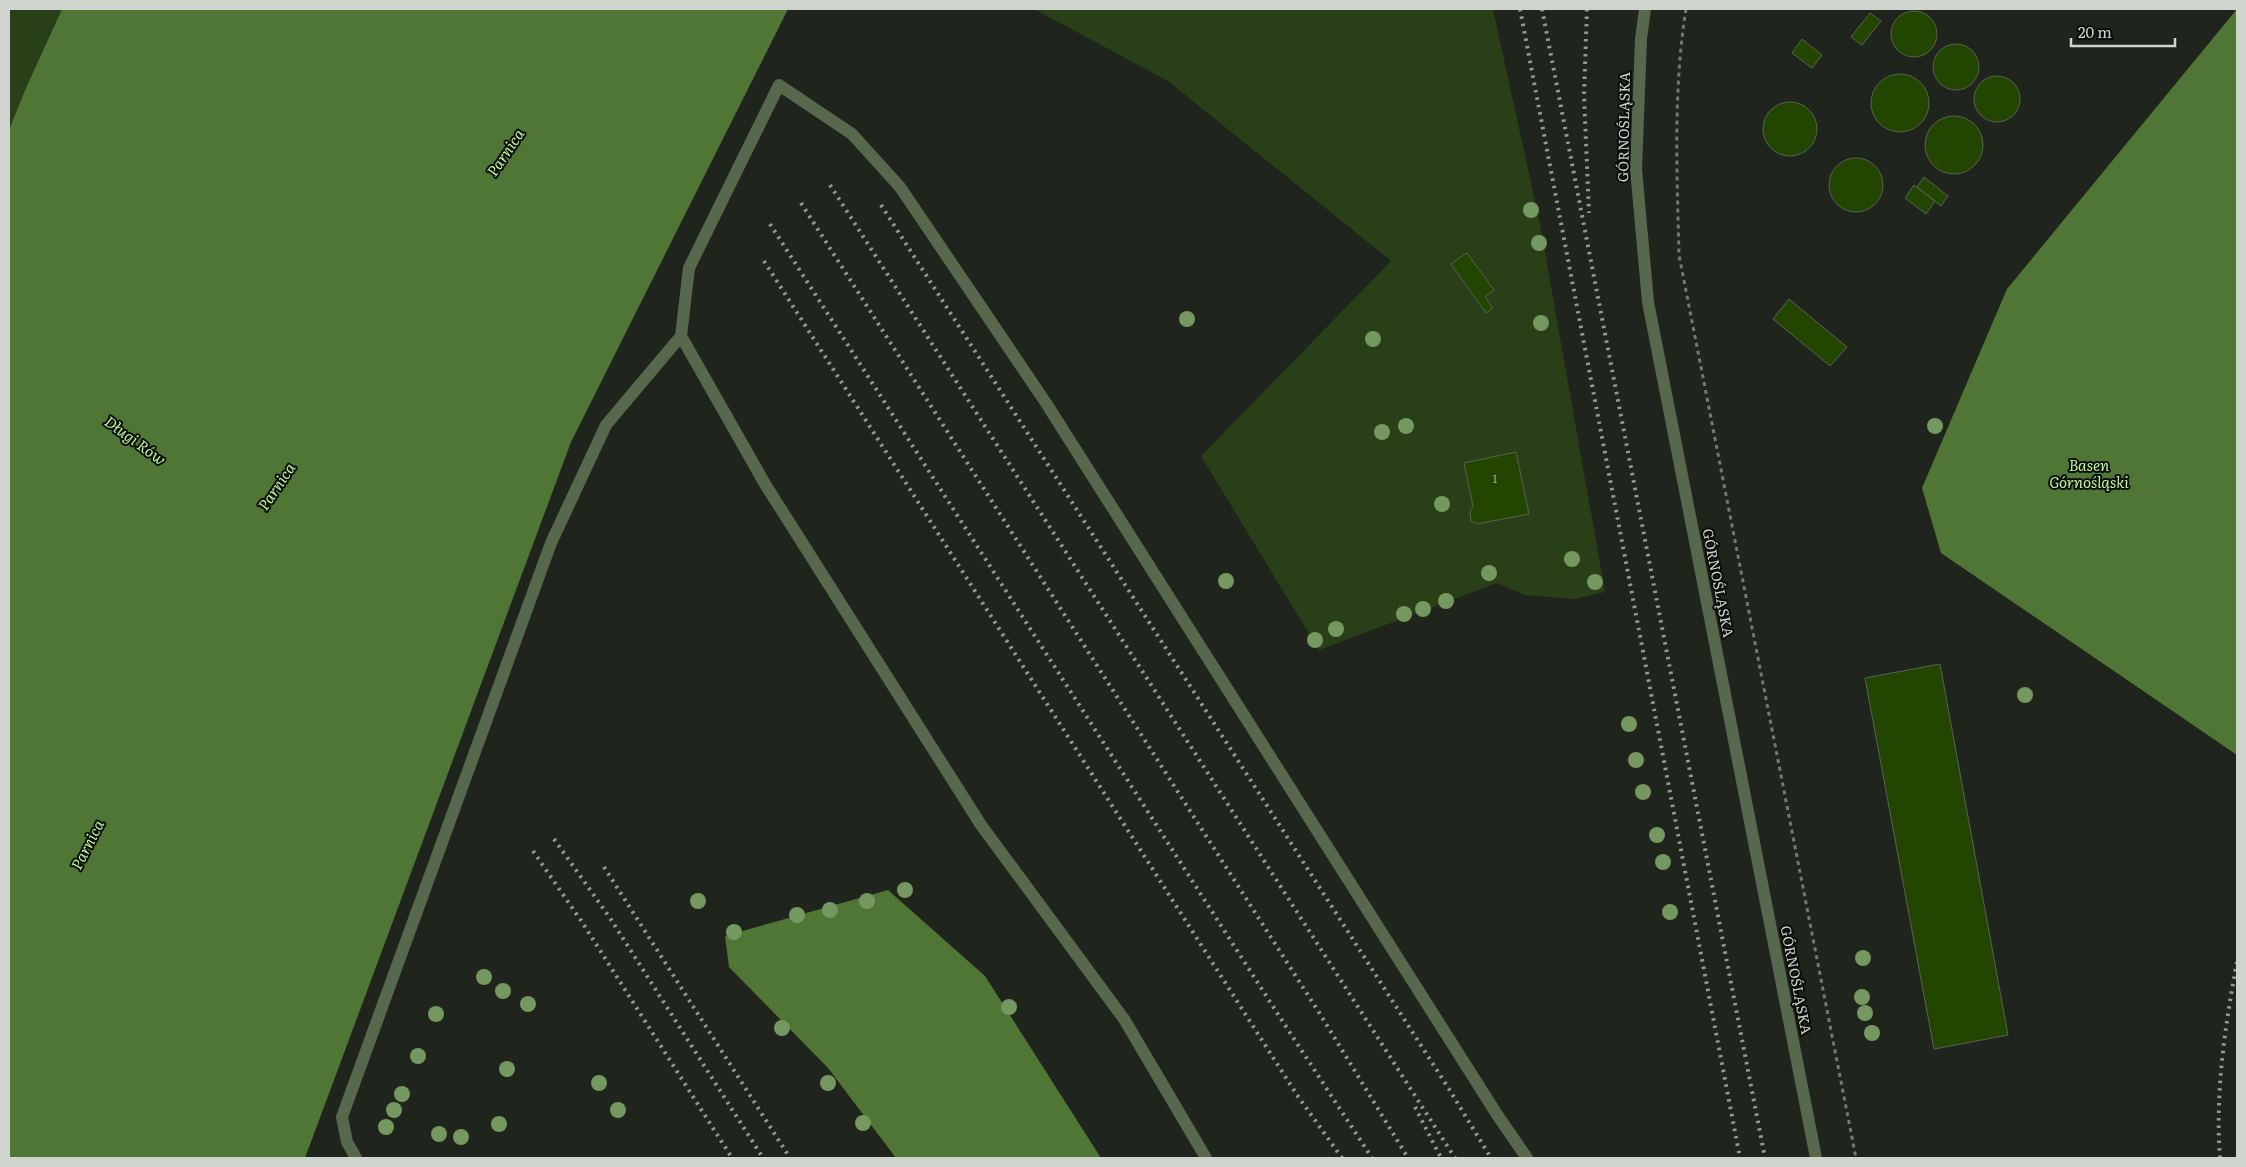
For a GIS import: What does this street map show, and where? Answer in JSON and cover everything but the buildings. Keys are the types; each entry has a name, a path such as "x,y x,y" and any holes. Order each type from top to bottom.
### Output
{"lane":[{"name":"GÓRNOŚLĄSKA","path":"1645,9 1641,39 1636,169 1648,302 1816,1158"},
{"path":"356,1158 347,1142 342,1117 551,543 606,425 681,336 690,268 779,85 852,134 900,187 1046,403 1492,1108 1527,1158"},
{"path":"681,336 765,484 981,825 1124,1019 1206,1158"}],"path":[{"path":"1686,9 1680,47 1676,136 1680,255 1856,1158"}],"shaded area":[{"path":"9,9 62,9 9,130"},
{"path":"1034,9 1493,9 1540,224 1605,592 1574,599 1525,595 1497,583 1319,650 1201,456 1391,261 1168,81"}],"water":[{"path":"62,9 788,9 571,442 305,1158 9,1158 9,130"},
{"name":"Basen Górnośląski","path":"2237,9 2237,755 1941,553 1922,488 2007,289"},
{"path":"888,890 985,976 1101,1158 896,1158 828,1068 729,967 725,936"}],"railway":[{"path":"1520,9 1740,1158"},
{"path":"1542,9 1765,1158"},
{"path":"1587,9 1584,95 1589,213"},
{"path":"830,185 1455,1158"},
{"path":"801,203 1320,1014 1408,1158"},
{"path":"881,205 1449,1089 1491,1158"},
{"path":"770,224 1372,1158"},
{"path":"764,261 1297,1095 1342,1158"},
{"path":"554,839 610,918 763,1158"},
{"path":"533,851 582,922 732,1158"},
{"path":"604,867 790,1158"},
{"path":"2220,1158 2219,1109 2222,1060 2237,962"},
{"path":"1415,1107 1441,1158"}],"water label":[{"name":"Parnica","path":"506,153"},
{"name":"Długi Rów","path":"135,441"},
{"name":"Parnica","path":"277,487"},
{"name":"Parnica","path":"88,845"}]}
